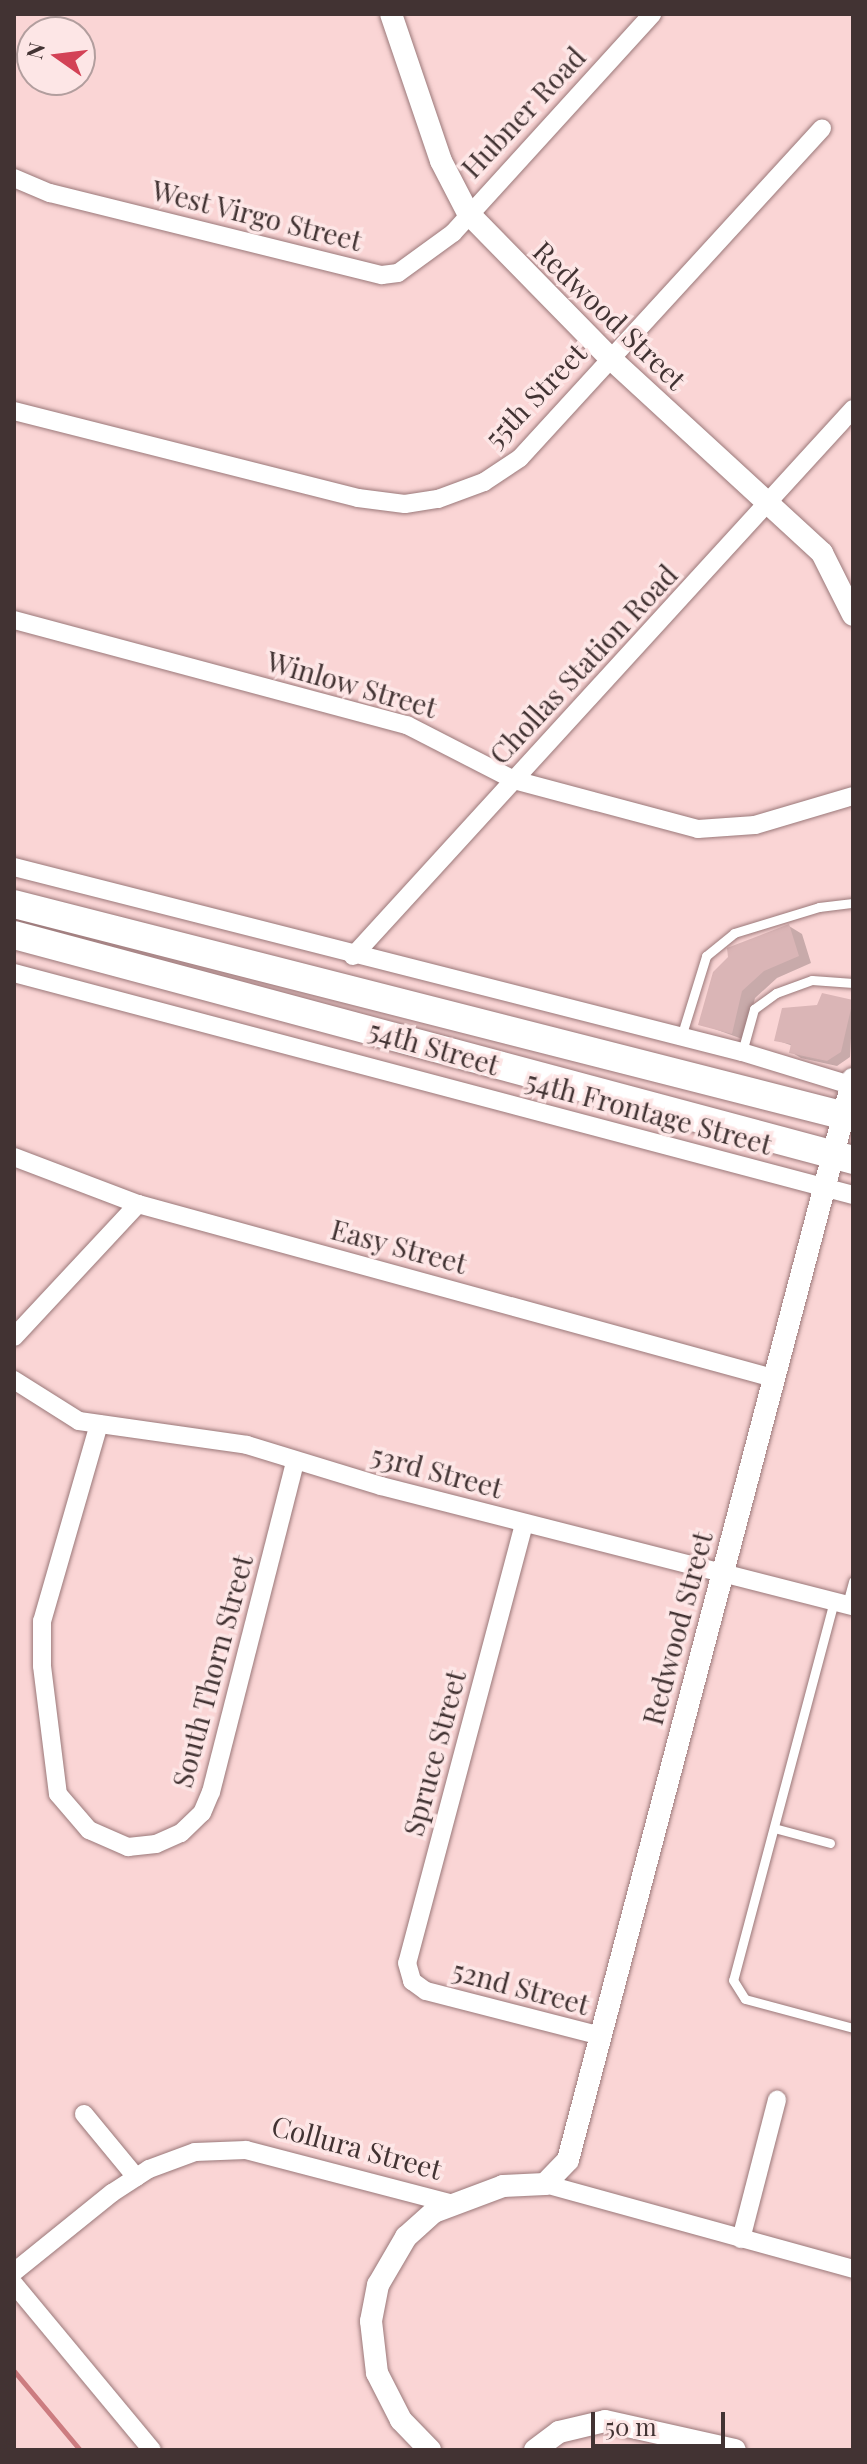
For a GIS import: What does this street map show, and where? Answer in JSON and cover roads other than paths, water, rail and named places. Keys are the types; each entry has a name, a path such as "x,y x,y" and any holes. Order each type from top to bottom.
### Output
{"main road":[{"name":"54th Street","path":"14,904 848,1117"},
{"name":"54th Street","path":"14,935 843,1157"}],"street":[{"name":"Redwood Street","path":"391,14 441,161 468,213 610,358 822,553 853,615"},
{"name":"Hubner Road","path":"468,213 652,14"},
{"name":"55th Street","path":"14,411 358,498 405,504 484,482 520,458 822,128"},
{"name":"West Virgo Street","path":"14,178 50,193 382,275 398,273 453,233 468,213"},
{"name":"Chollas Station Road","path":"353,956 769,505 853,409"},
{"name":"Winlow Street","path":"14,620 407,725 514,780 698,829 755,825 853,796"},
{"path":"14,867 353,956 742,1052 852,1083"},
{"name":"54th Frontage Street","path":"14,973 853,1195"},
{"name":"Redwood Street","path":"545,2184 568,2160 824,1188 843,1157 852,1083"},
{"name":"Easy Street","path":"14,1157 138,1204 773,1378"},
{"path":"14,1337 138,1204"},
{"name":"53rd Street","path":"14,1380 57,1411 99,1424 247,1445 295,1462 524,1524 845,1604"},
{"name":"South Thorn Street","path":"99,1424 42,1621 42,1666 58,1794 89,1830 128,1847 156,1844 181,1833 202,1813 211,1792 295,1462"},
{"name":"Spruce Street","path":"426,1991 412,1981 407,1963 524,1524"},
{"name":"52nd Street","path":"426,1991 601,2036"},
{"path":"741,2239 777,2100"},
{"path":"84,2114 136,2177"},
{"name":"Collura Street","path":"14,2272 136,2177 195,2152 246,2150 450,2203 503,2186 545,2184 853,2269"},
{"path":"430,2450 401,2420 383,2390 373,2356 371,2321 378,2285 395,2252 419,2223 450,2203"},
{"path":"14,2284 152,2450"},
{"path":"535,2450 559,2432 605,2421 735,2450"}],"lane":[{"path":"681,1037 706,956 734,933 819,907 853,903"},
{"path":"742,1052 754,1009 776,993 812,980 853,983"},
{"path":"853,1581 774,1828 733,1980 745,1999 853,2028"},
{"path":"774,1828 830,1843"}],"waterway":[{"path":"14,2371 80,2450"}]}
